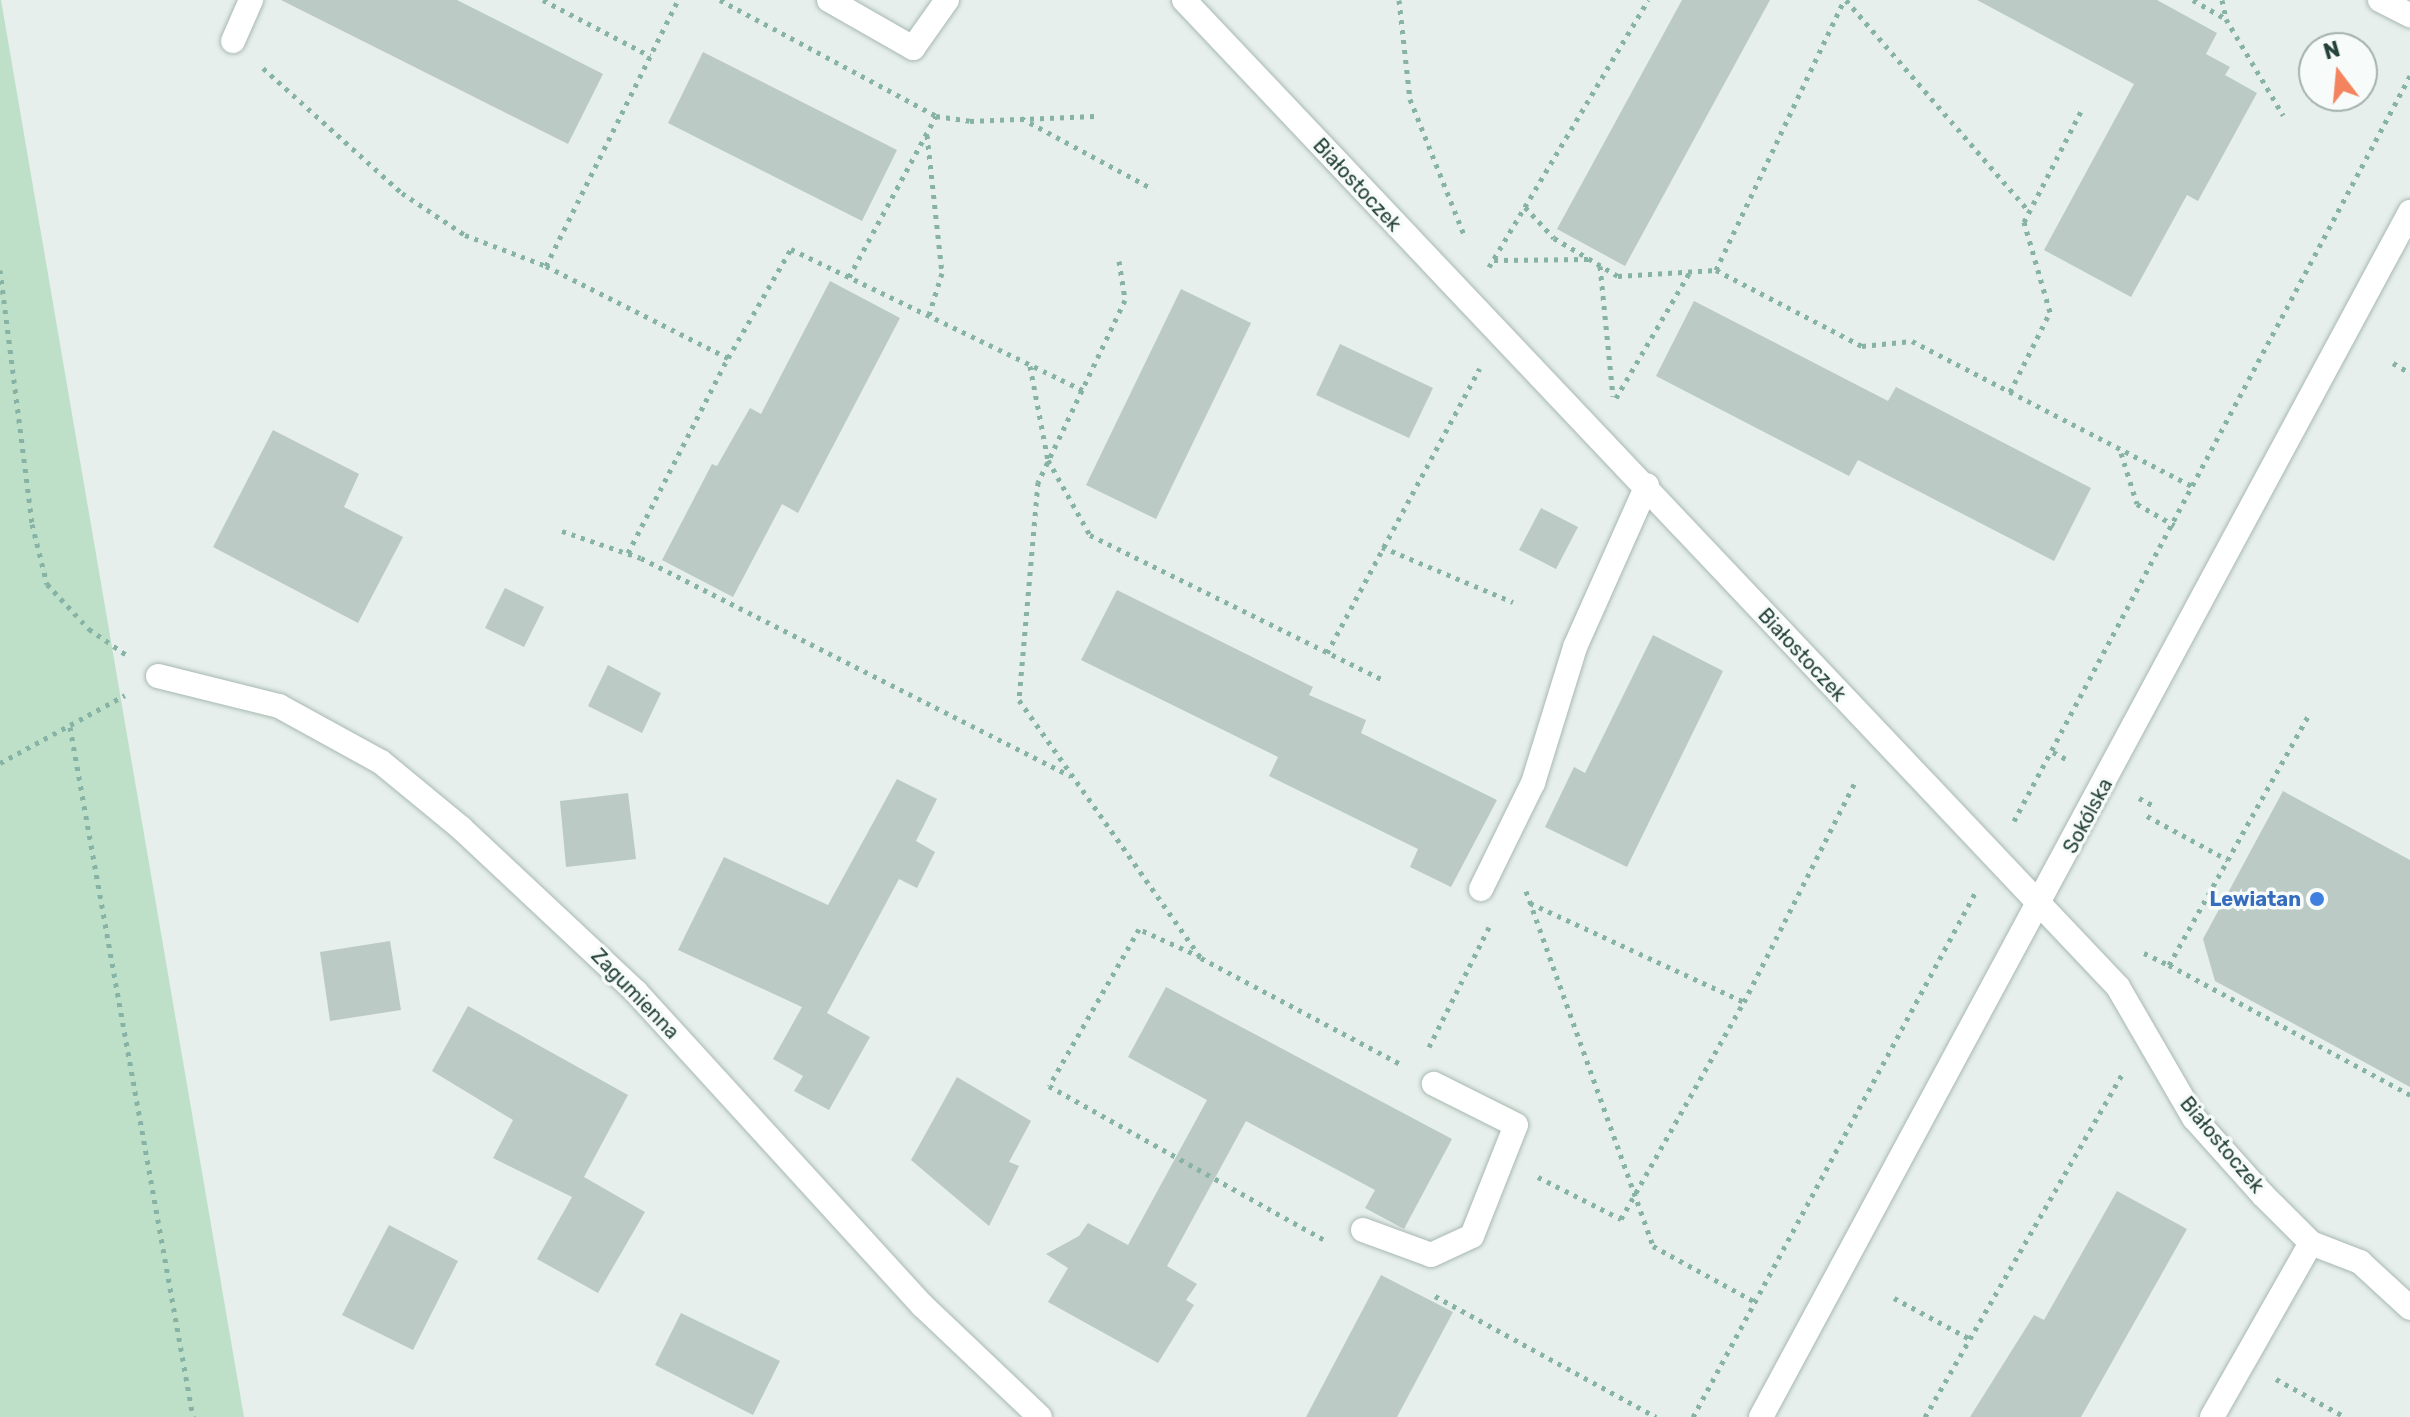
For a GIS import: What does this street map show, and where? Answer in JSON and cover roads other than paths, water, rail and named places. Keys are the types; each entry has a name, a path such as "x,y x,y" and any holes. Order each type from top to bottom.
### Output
{"street":[{"path":"233,41 251,0"},
{"path":"829,0 913,48 947,0"},
{"name":"Białostoczek","path":"1184,0 1465,300 1647,485 2118,987 2143,1037 2194,1118 2311,1243 2360,1262 2410,1308"},
{"path":"2380,0 2410,15"},
{"name":"Sokólska","path":"1761,1417 2040,905 2410,212"},
{"path":"1481,889 1533,783 1575,647 1647,485"},
{"name":"Zagumienna","path":"158,676 279,706 381,762 461,828 636,992 923,1306 1040,1417"},
{"path":"1363,1230 1431,1255 1472,1236 1505,1161 1516,1125 1425,1078"},
{"path":"2212,1417 2311,1243"}],"place":[{"name":"Lewiatan","path":"2317,899"}]}
